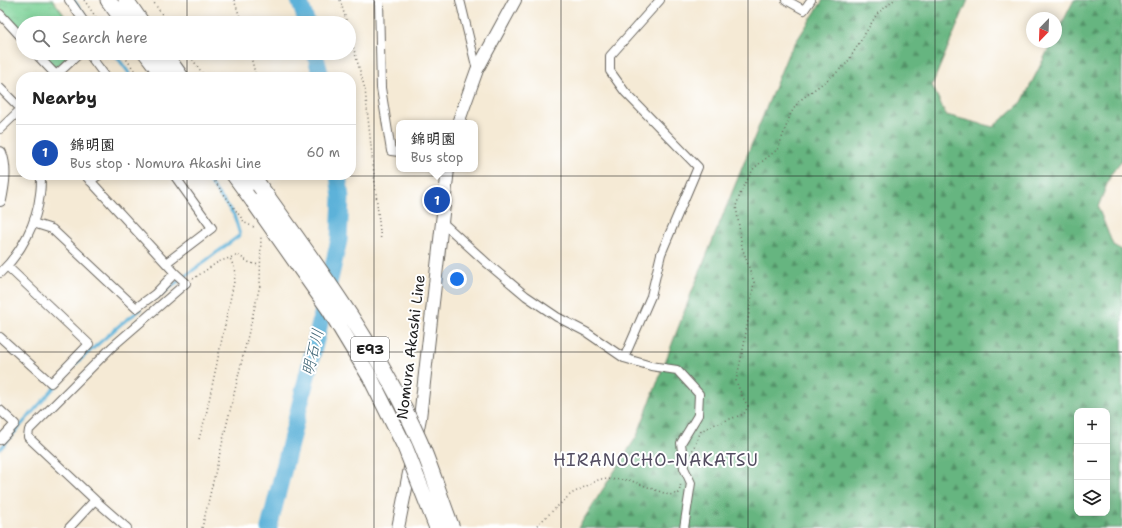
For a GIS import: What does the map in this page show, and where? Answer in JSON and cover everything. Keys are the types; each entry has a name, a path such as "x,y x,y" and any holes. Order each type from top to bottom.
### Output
{"highway":[{"path":"108,0 120,16"},
{"path":"126,0 137,16"},
{"path":"151,60 160,72"},
{"path":"169,60 177,72"},
{"name":"E93","path":"238,180 329,309 370,377 405,447 437,528"},
{"name":"E93","path":"256,180 336,292 386,374 420,443 452,528"}],"main road":[{"path":"459,120 477,70 515,0"},
{"path":"0,153 3,161 3,187 0,200"},
{"name":"Nomura Akashi Line","path":"398,528 420,418 448,172"}],"street":[{"path":"69,0 80,16"},
{"path":"379,0 381,88 390,151 396,152"},
{"path":"460,0 477,70"},
{"path":"624,358 651,296 661,254 698,167 625,92 610,71 610,56 660,0"},
{"path":"786,0 804,10 811,0"},
{"path":"0,14 16,31"},
{"path":"41,60 52,72"},
{"path":"59,72 72,60"},
{"path":"93,60 102,72"},
{"path":"0,88 16,104"},
{"path":"0,129 16,114"},
{"path":"0,273 7,266 21,246 33,223 40,194 41,180"},
{"path":"90,180 175,273 186,283 112,347 29,430 28,437 127,528"},
{"path":"166,263 212,228 178,180"},
{"path":"442,222 526,296 557,317 586,332 624,358 651,366 678,370 699,394 698,415 681,443 684,468 691,483 684,528"},
{"path":"33,223 52,229 136,308 155,294 175,273"},
{"path":"0,337 51,383 89,344 7,266"},
{"path":"0,410 15,424 0,440"},
{"path":"69,528 95,500"}],"path":[{"path":"84,0 95,16"},
{"path":"152,0 163,16"},
{"path":"234,0 240,16"},
{"path":"340,0 345,16"},
{"path":"534,528 571,494 600,479 629,480 669,495 679,493 684,468 701,431 744,414 748,406 736,381 744,345 754,282 742,247 736,206 742,189 754,168 778,149 790,113 799,101 847,63 877,14 894,0"},
{"path":"356,57 365,89 381,240"},
{"path":"127,60 135,72"},
{"path":"193,60 201,72"},
{"path":"252,60 255,72"},
{"path":"202,528 260,285 261,230 244,223 214,180"},
{"path":"186,283 218,262 238,255 250,263 260,266"},
{"path":"199,439 206,415 236,272 230,258"}],"green space":[{"path":"0,0 53,0 65,16 16,16 16,27 0,8"},
{"path":"823,0 968,0 932,85 946,115 993,127 1022,102 1049,48 1062,48 1062,23 1074,0 1122,0 1122,160 1111,174 1098,207 1113,245 1122,250 1122,528 578,528 637,436 691,294 788,54"},
{"path":"45,60 64,60 57,67 51,67"}],"waterway":[{"name":"明石川","path":"299,0 305,16"},
{"path":"74,1 86,16"},
{"path":"119,60 128,72"},
{"name":"明石川","path":"317,60 320,72"},
{"path":"156,298 240,235 234,215 208,180"},
{"name":"明石川","path":"269,528 317,336 339,240 341,198 339,180"},
{"path":"0,449 74,365 121,324 140,310"}],"place":[{"name":"錦明園","path":"437,200"}],"district":[{"name":"HIRANOCHO-NAKATSU","path":"656,460"}]}
